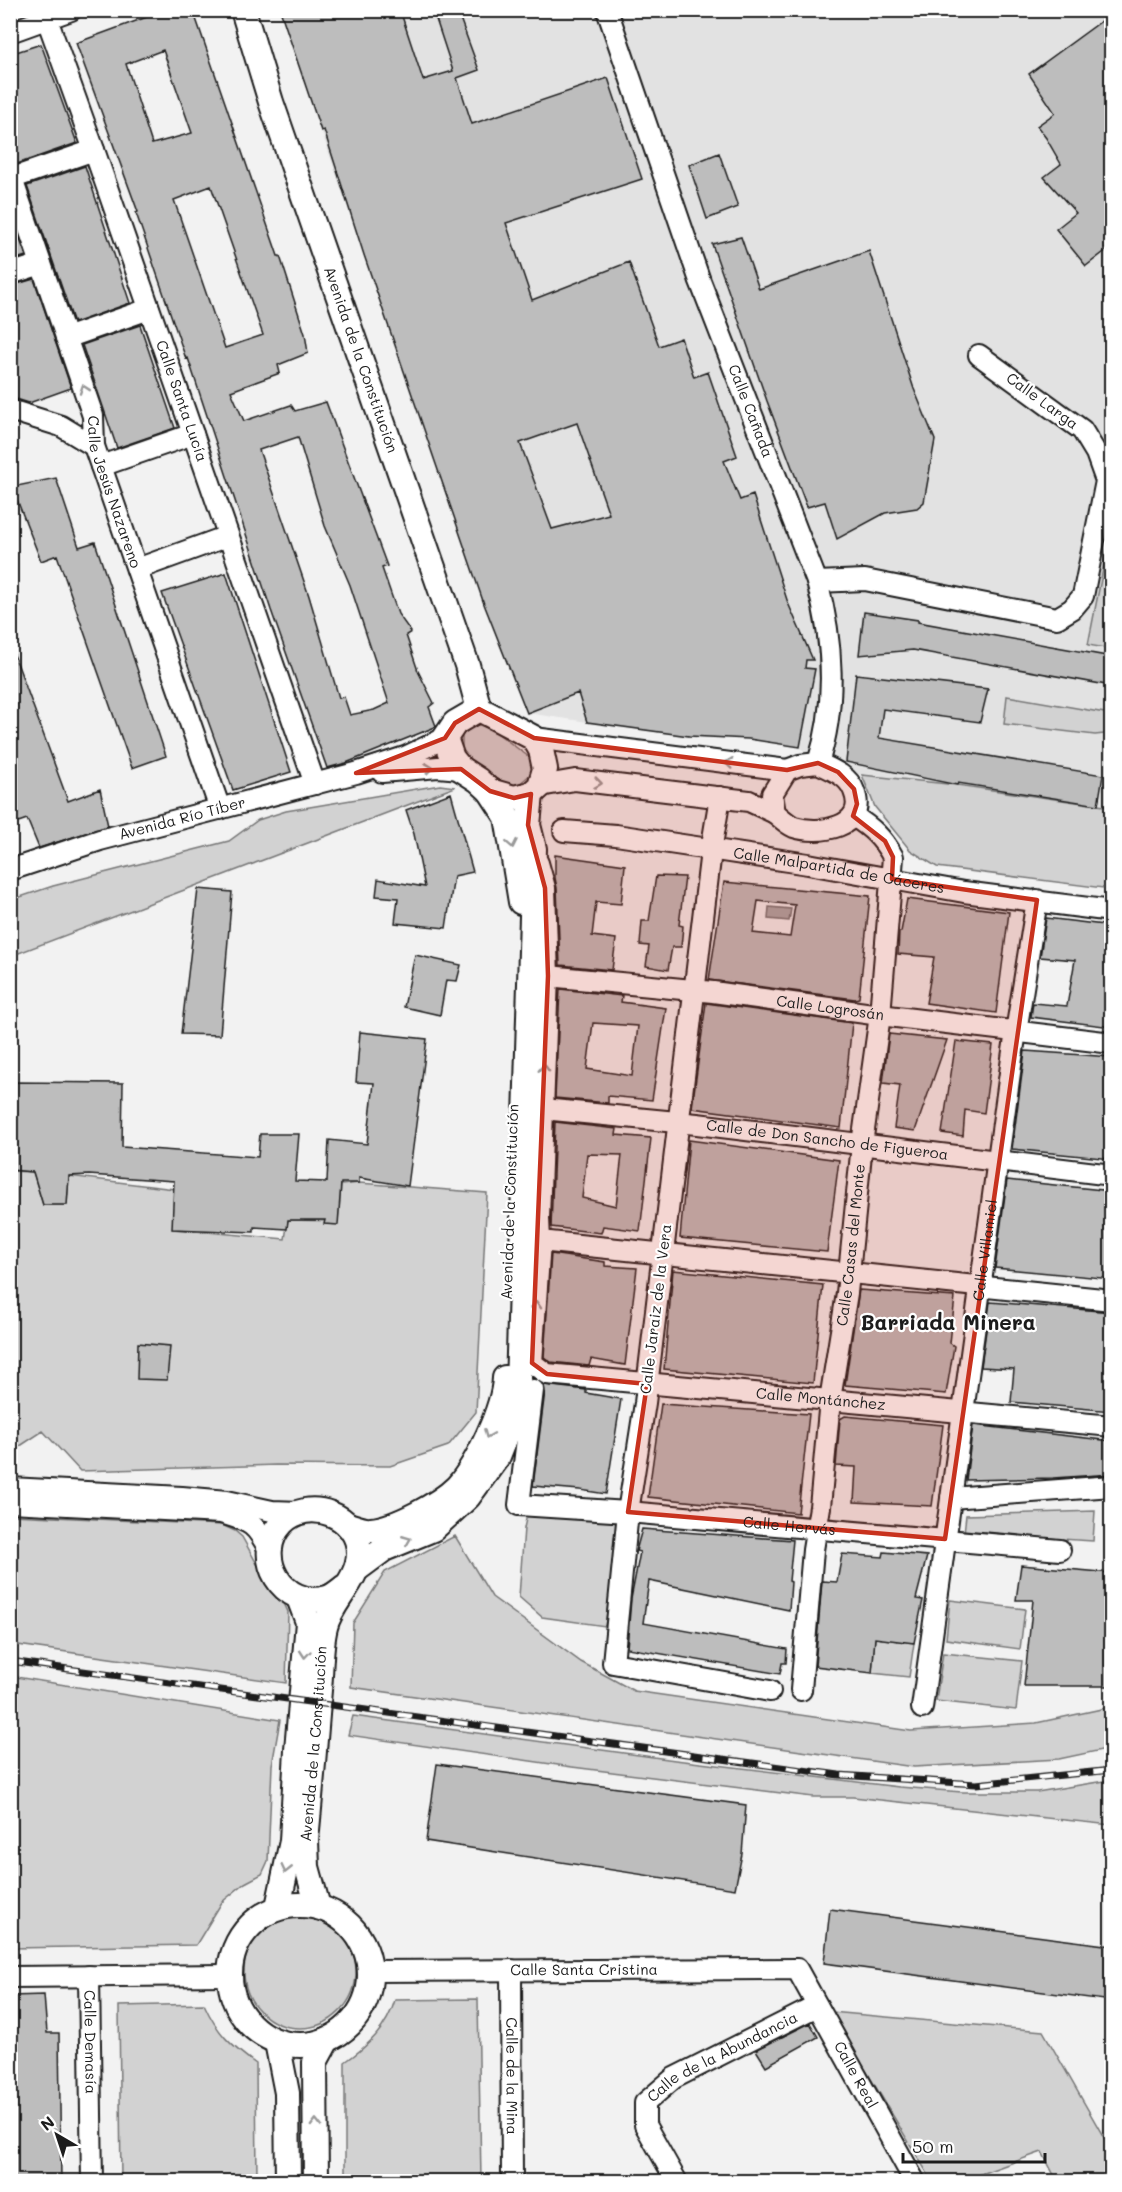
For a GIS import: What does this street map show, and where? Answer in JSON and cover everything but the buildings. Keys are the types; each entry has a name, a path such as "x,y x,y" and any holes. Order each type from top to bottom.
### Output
{"main road":[{"name":"Avenida de la Constitución","path":"243,10 271,102 467,664 478,709"},
{"path":"478,709 534,738 541,750 545,769 536,790 514,798 490,791 461,769 452,758 445,738 455,723 478,709"},
{"name":"Avenida de la Constitución","path":"318,1907 307,1866 306,1840 325,1626 352,1577 384,1549 433,1529 468,1497 498,1456 513,1418 518,1376 534,849 528,825 536,790"},
{"name":"Avenida de la Constitución","path":"348,1525 370,1530 417,1515 456,1487 480,1453 494,1422 505,1384 508,1215 521,900 507,817 490,791"},
{"path":"316,1509 332,1513 348,1525 356,1537 359,1552 352,1577 328,1597 311,1600 299,1598 277,1580 270,1566 269,1550 272,1538 282,1522 300,1512 316,1509"},
{"name":"Avenida de la Constitución","path":"278,1907 292,1841 308,1622 299,1598"},
{"path":"300,1903 318,1907 329,1909 354,1928 366,1946 372,1971 368,1998 351,2024 327,2040 296,2046 278,2042 260,2034 241,2015 231,1992 229,1975 234,1948 251,1924 278,1907 300,1903"},
{"path":"316,2181 315,2062 327,2040"},
{"path":"278,2042 287,2093 288,2181"}],"street":[{"path":"10,32 71,10"},
{"name":"Calle Cañada","path":"607,10 700,281 817,582 826,616 831,658 826,737 818,763"},
{"name":"Calle Santa Lucía","path":"47,19 315,784"},
{"path":"11,177 94,150"},
{"name":"Calle Jesús Nazareno","path":"11,177 93,416 94,446 220,809"},
{"path":"10,274 41,264"},
{"path":"66,338 149,309"},
{"name":"Calle Larga","path":"817,582 865,580 1057,618 1072,609 1083,596 1106,481 1096,453 1082,430 979,355"},
{"path":"10,410 61,426 94,446"},
{"path":"101,466 193,434"},
{"path":"137,569 228,536"},
{"name":"Avenida Río Tíber","path":"10,870 100,840 356,773 405,757 445,738"},
{"path":"534,738 787,770 800,765 818,763 838,772 854,789 857,804 853,816 839,827 816,831 792,826 775,813 749,801 575,780 536,790"},
{"name":"Avenida Río Tíber","path":"356,773 408,771 438,767 461,769"},
{"path":"775,813 772,794 787,770"},
{"name":"Calle Jaraiz de la Vera","path":"720,797 711,851 647,1384 628,1512 613,1663 770,1691"},
{"name":"Calle Casas del Monte","path":"801,1690 813,1550 830,1400 849,1273 862,1144 880,1015 892,879 893,856 885,841 868,825 853,816"},
{"name":"Calle Malpartida de Cáceres","path":"564,831 616,836 808,864 964,892 1112,911"},
{"name":"Avenida de la Constitución","path":"532,1363 540,1241 548,976 545,888 534,849"},
{"name":"Calle Villamiel","path":"922,1708 1036,900"},
{"name":"Calle Logrosán","path":"548,976 695,990 1112,1043"},
{"name":"Calle de Don Sancho de Figueroa","path":"543,1109 678,1122 1112,1175"},
{"path":"540,1241 1112,1300"},
{"name":"Calle Montánchez","path":"532,1363 547,1374 1112,1426"},
{"name":"Calle Hervás","path":"533,1390 519,1505 628,1512 1060,1550"},
{"path":"951,1498 1112,1486"},
{"path":"10,1488 182,1497 227,1501 272,1511 300,1512"},
{"path":"10,1502 220,1513 248,1521 260,1533 269,1550"},
{"name":"Calle Santa Cristina","path":"372,1971 797,1969"},
{"name":"Calle Real","path":"797,1969 915,2181"},
{"name":"Calle de la Mina","path":"511,1970 512,2181"},
{"path":"10,1977 229,1975"},
{"name":"Calle Demasía","path":"88,1976 92,2181"},
{"name":"Calle de la Abundancia","path":"677,2181 645,2125 645,2103 674,2078 817,2006"}],"highlighted area":[{"path":"479,709 534,738 787,770 818,763 838,772 854,789 857,804 853,816 885,841 893,857 892,879 1037,900 945,1539 628,1512 647,1384 547,1374 532,1363 548,976 545,888 528,825 531,794 514,798 490,791 461,769 356,773 445,738 455,723"}],"shaded area":[{"path":"280,11 1111,11 1112,528 1088,645 1111,649 1111,807 957,785 838,772 795,745 749,739 689,737 527,713 484,604"},
{"path":"1111,528 1112,649 1088,645"},
{"path":"1007,696 1105,713 1111,719 1111,728 1104,734 1095,735 1004,724"},
{"path":"477,724 493,730 533,760 532,773 517,786 499,781 462,753 462,735"},
{"path":"862,775 957,785 1111,807 1111,889 937,867 910,850 875,807"},
{"path":"440,785 455,787 11,956 11,900 53,886 229,841 258,820 286,811"},
{"path":"769,907 791,909 789,921 768,919"},
{"path":"10,1171 33,1172 43,1205 67,1205 69,1176 174,1189 173,1229 285,1239 288,1220 338,1221 341,1185 359,1183 487,1193 476,1412 448,1446 390,1466 276,1465 80,1471 43,1431 11,1452"},
{"path":"528,1510 621,1518 605,1626 542,1617 519,1597 524,1528"},
{"path":"1095,1511 1093,1541 964,1533 966,1515"},
{"path":"11,1515 222,1525 235,1531 242,1537 272,1591 283,1601 288,1612 286,1683 11,1644"},
{"path":"455,1536 492,1597 581,1662 634,1691 911,1731 1036,1723 1111,1707 1111,1748 1059,1759 914,1767 351,1687 353,1623 385,1572"},
{"path":"950,1600 1025,1609 1020,1649 946,1639"},
{"path":"875,1638 914,1643 909,1677 872,1673"},
{"path":"943,1653 1022,1661 1016,1710 936,1701"},
{"path":"10,1676 280,1720 272,1765 268,1861 262,1874 245,1883 222,1902 196,1945 11,1948"},
{"path":"353,1716 675,1760 899,1787 962,1792 1037,1792 1111,1780 1111,1825 853,1797 813,1797 572,1767 348,1735"},
{"path":"300,1916 321,1921 339,1933 351,1951 356,1972 351,1993 339,2011 321,2023 300,2028 279,2023 261,2011 249,1993 244,1972 249,1951 261,1933 279,1921"},
{"path":"478,1999 481,2181 345,2181 345,2062 376,2036 395,2000"},
{"path":"204,2004 214,2023 226,2038 256,2064 257,2181 121,2181 119,2006"},
{"path":"831,2012 1043,2031 1111,2150 1111,2181 1057,2181 1042,2152 961,2181 932,2181"}],"railway":[{"path":"10,1661 839,1775 976,1784 1112,1770"}],"district":[{"name":"Barriada Minera","path":"948,1323"}]}
